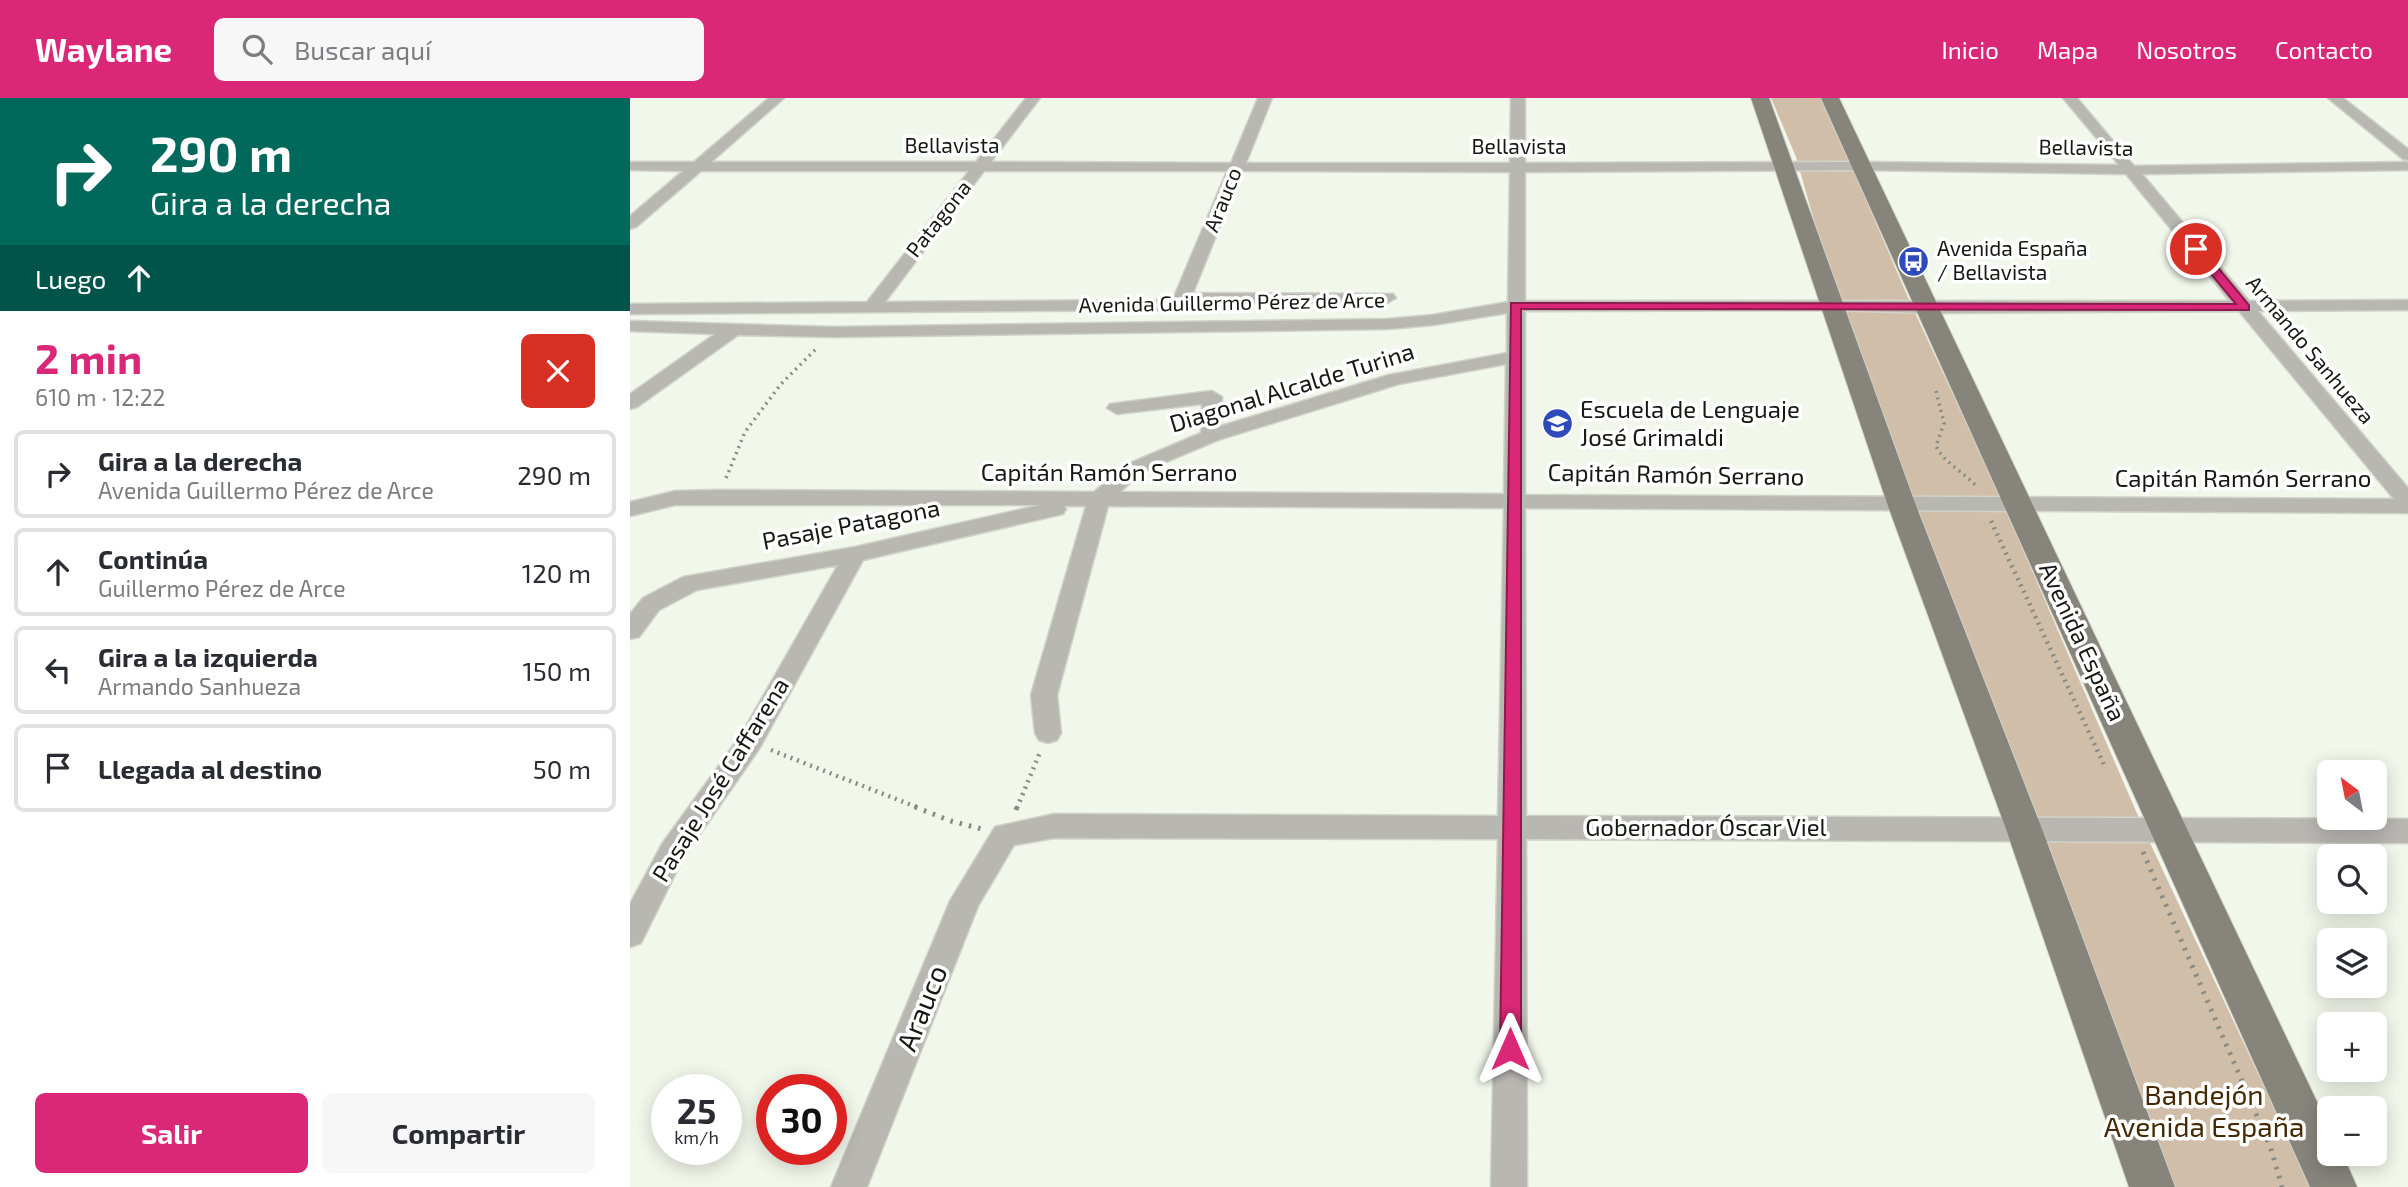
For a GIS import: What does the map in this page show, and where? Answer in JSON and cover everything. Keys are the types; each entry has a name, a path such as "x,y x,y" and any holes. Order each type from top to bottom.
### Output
{"main road":[{"path":"1760,98 1901,503 2024,829 2152,1187"},
{"name":"Avenida España","path":"1830,98 2334,1187"}],"street":[{"path":"630,224 776,98"},
{"name":"Patagona","path":"871,308 1032,98"},
{"name":"Arauco","path":"1182,299 1265,98"},
{"path":"1509,1187 1518,98"},
{"name":"Armando Sanhueza","path":"2070,98 2408,504"},
{"path":"2335,98 2408,156"},
{"name":"Bellavista","path":"630,166 1784,169 1862,166 2130,170 2408,166"},
{"name":"Avenida Guillermo Pérez de Arce","path":"630,309 1158,304 1182,299 1387,298"},
{"name":"Avenida Guillermo Pérez de Arce","path":"630,326 834,332 1388,324 1515,306 2245,308 2408,305"},
{"path":"630,403 735,328"},
{"name":"Diagonal Alcalde Turina","path":"1099,499 1135,468 1211,436 1396,379 1514,357"},
{"path":"1117,408 1212,397 1211,436"},
{"name":"Capitán Ramón Serrano","path":"640,505 676,498 719,497 2408,504"},
{"path":"1048,733 1044,695 1099,499"},
{"name":"Pasaje Patagona","path":"630,631 651,604 691,583 855,554 1099,499"},
{"name":"Pasaje José Caffarena","path":"630,934 672,852 750,742 855,554"},
{"name":"Gobernador Óscar Viel","path":"1006,835 1054,826 2408,831"},
{"name":"Arauco","path":"849,1187 965,901 1006,835"}],"path":[{"path":"719,497 745,432 781,384 834,332"},
{"path":"1933,382 1944,423 1936,446 1940,456 1973,480 2107,772"},
{"path":"750,742 951,821 1006,835 1048,733"},
{"path":"2133,829 2270,1146 2282,1187"}],"green space":[{"name":"Bandejón Avenida España","path":"1771,98 1822,98 1910,302 1995,485 2145,832 2311,1187 2162,1187 1838,305 1796,157"}],"place":[{"name":"Avenida España / Bellavista","path":"1914,261"},
{"name":"Escuela de Lenguaje José Grimaldi","path":"1557,424"}],"route":[{"path":"1510,1049 1515,306 2245,308 2196,249"}]}
